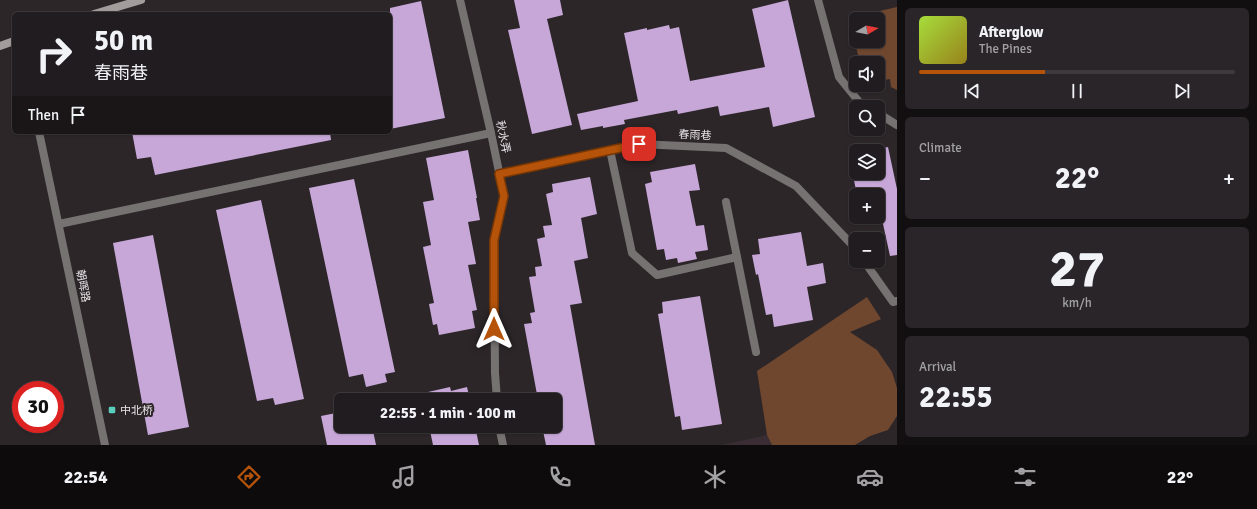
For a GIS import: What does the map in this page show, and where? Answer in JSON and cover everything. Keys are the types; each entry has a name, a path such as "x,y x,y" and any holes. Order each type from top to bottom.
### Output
{"main road":[{"path":"101,12 141,0"},
{"path":"0,46 12,42"}],"street":[{"name":"秋水弄","path":"460,0 504,196 494,240 494,373 495,393"},
{"path":"818,0 838,77 857,100"},
{"path":"885,117 897,125"},
{"path":"59,224 491,133"},
{"name":"朝晖路","path":"39,134 105,445"},
{"name":"春雨巷","path":"499,174 639,144 726,148 796,186 849,242"},
{"path":"610,150 632,253 658,275 737,257"},
{"path":"726,202 756,352"},
{"path":"869,268 892,302 897,301"},
{"path":"500,433 503,445"}],"shaded area":[{"path":"897,7 897,90 891,87 890,79 885,80 885,56 858,56 856,48 885,48 885,12 875,12"},
{"path":"867,297 881,319 850,332 877,350 892,372 897,388 897,416 888,430 870,436 855,445 772,445 767,435 757,371"},
{"path":"767,435 772,445 722,445"}],"building":[{"path":"514,0 560,0 563,15 547,19 572,125 532,134 508,30 520,28"},
{"path":"788,0 815,117 773,127 769,107 720,116 718,106 678,114 677,110 624,120 625,124 581,130 577,114 638,101 624,33 669,25 670,29 679,27 690,81 765,67 752,9"},
{"path":"421,1 445,118 392,129 392,12 390,12 390,8"},
{"path":"132,134 330,134 331,140 155,175 151,157 137,159"},
{"path":"888,147 897,189 897,255 890,256 883,224 885,224 885,188 856,188 854,180 885,180 885,148"},
{"path":"468,150 480,220 468,222 476,264 468,265 477,310 472,311 475,328 439,335 437,324 433,325 429,304 434,303 423,247 431,245 423,202 434,200 426,158"},
{"path":"695,164 700,190 689,191 696,226 704,225 708,250 695,252 697,259 678,263 677,258 666,260 664,249 657,250 645,184 652,182 650,172"},
{"path":"590,177 597,214 581,218 588,258 574,261 582,303 570,305 595,445 546,445 543,433 562,433 562,393 537,393 524,324 532,323 530,313 535,312 529,277 536,276 535,267 542,266 537,239 545,237 543,226 552,225 546,194 553,192 552,184"},
{"path":"354,179 395,372 385,374 387,382 366,387 363,374 349,377 309,188"},
{"path":"261,200 304,399 275,405 273,398 257,401 216,210"},
{"path":"801,232 807,266 823,263 826,283 807,287 813,320 774,327 772,314 766,315 758,274 756,275 752,255 760,254 758,239"},
{"path":"153,235 189,427 148,435 113,243"},
{"path":"700,296 722,424 682,430 680,416 675,417 658,314 663,313 662,302"},
{"path":"450,387 451,391 467,387 468,393 428,393"},
{"path":"334,413 334,433 373,433 376,445 327,445 321,416"},
{"path":"430,433 476,433 479,445 433,445"}],"place":[{"name":"中北桥","path":"112,410"}],"route":[{"path":"494,329 494,240 504,196 499,174 639,144"}]}
